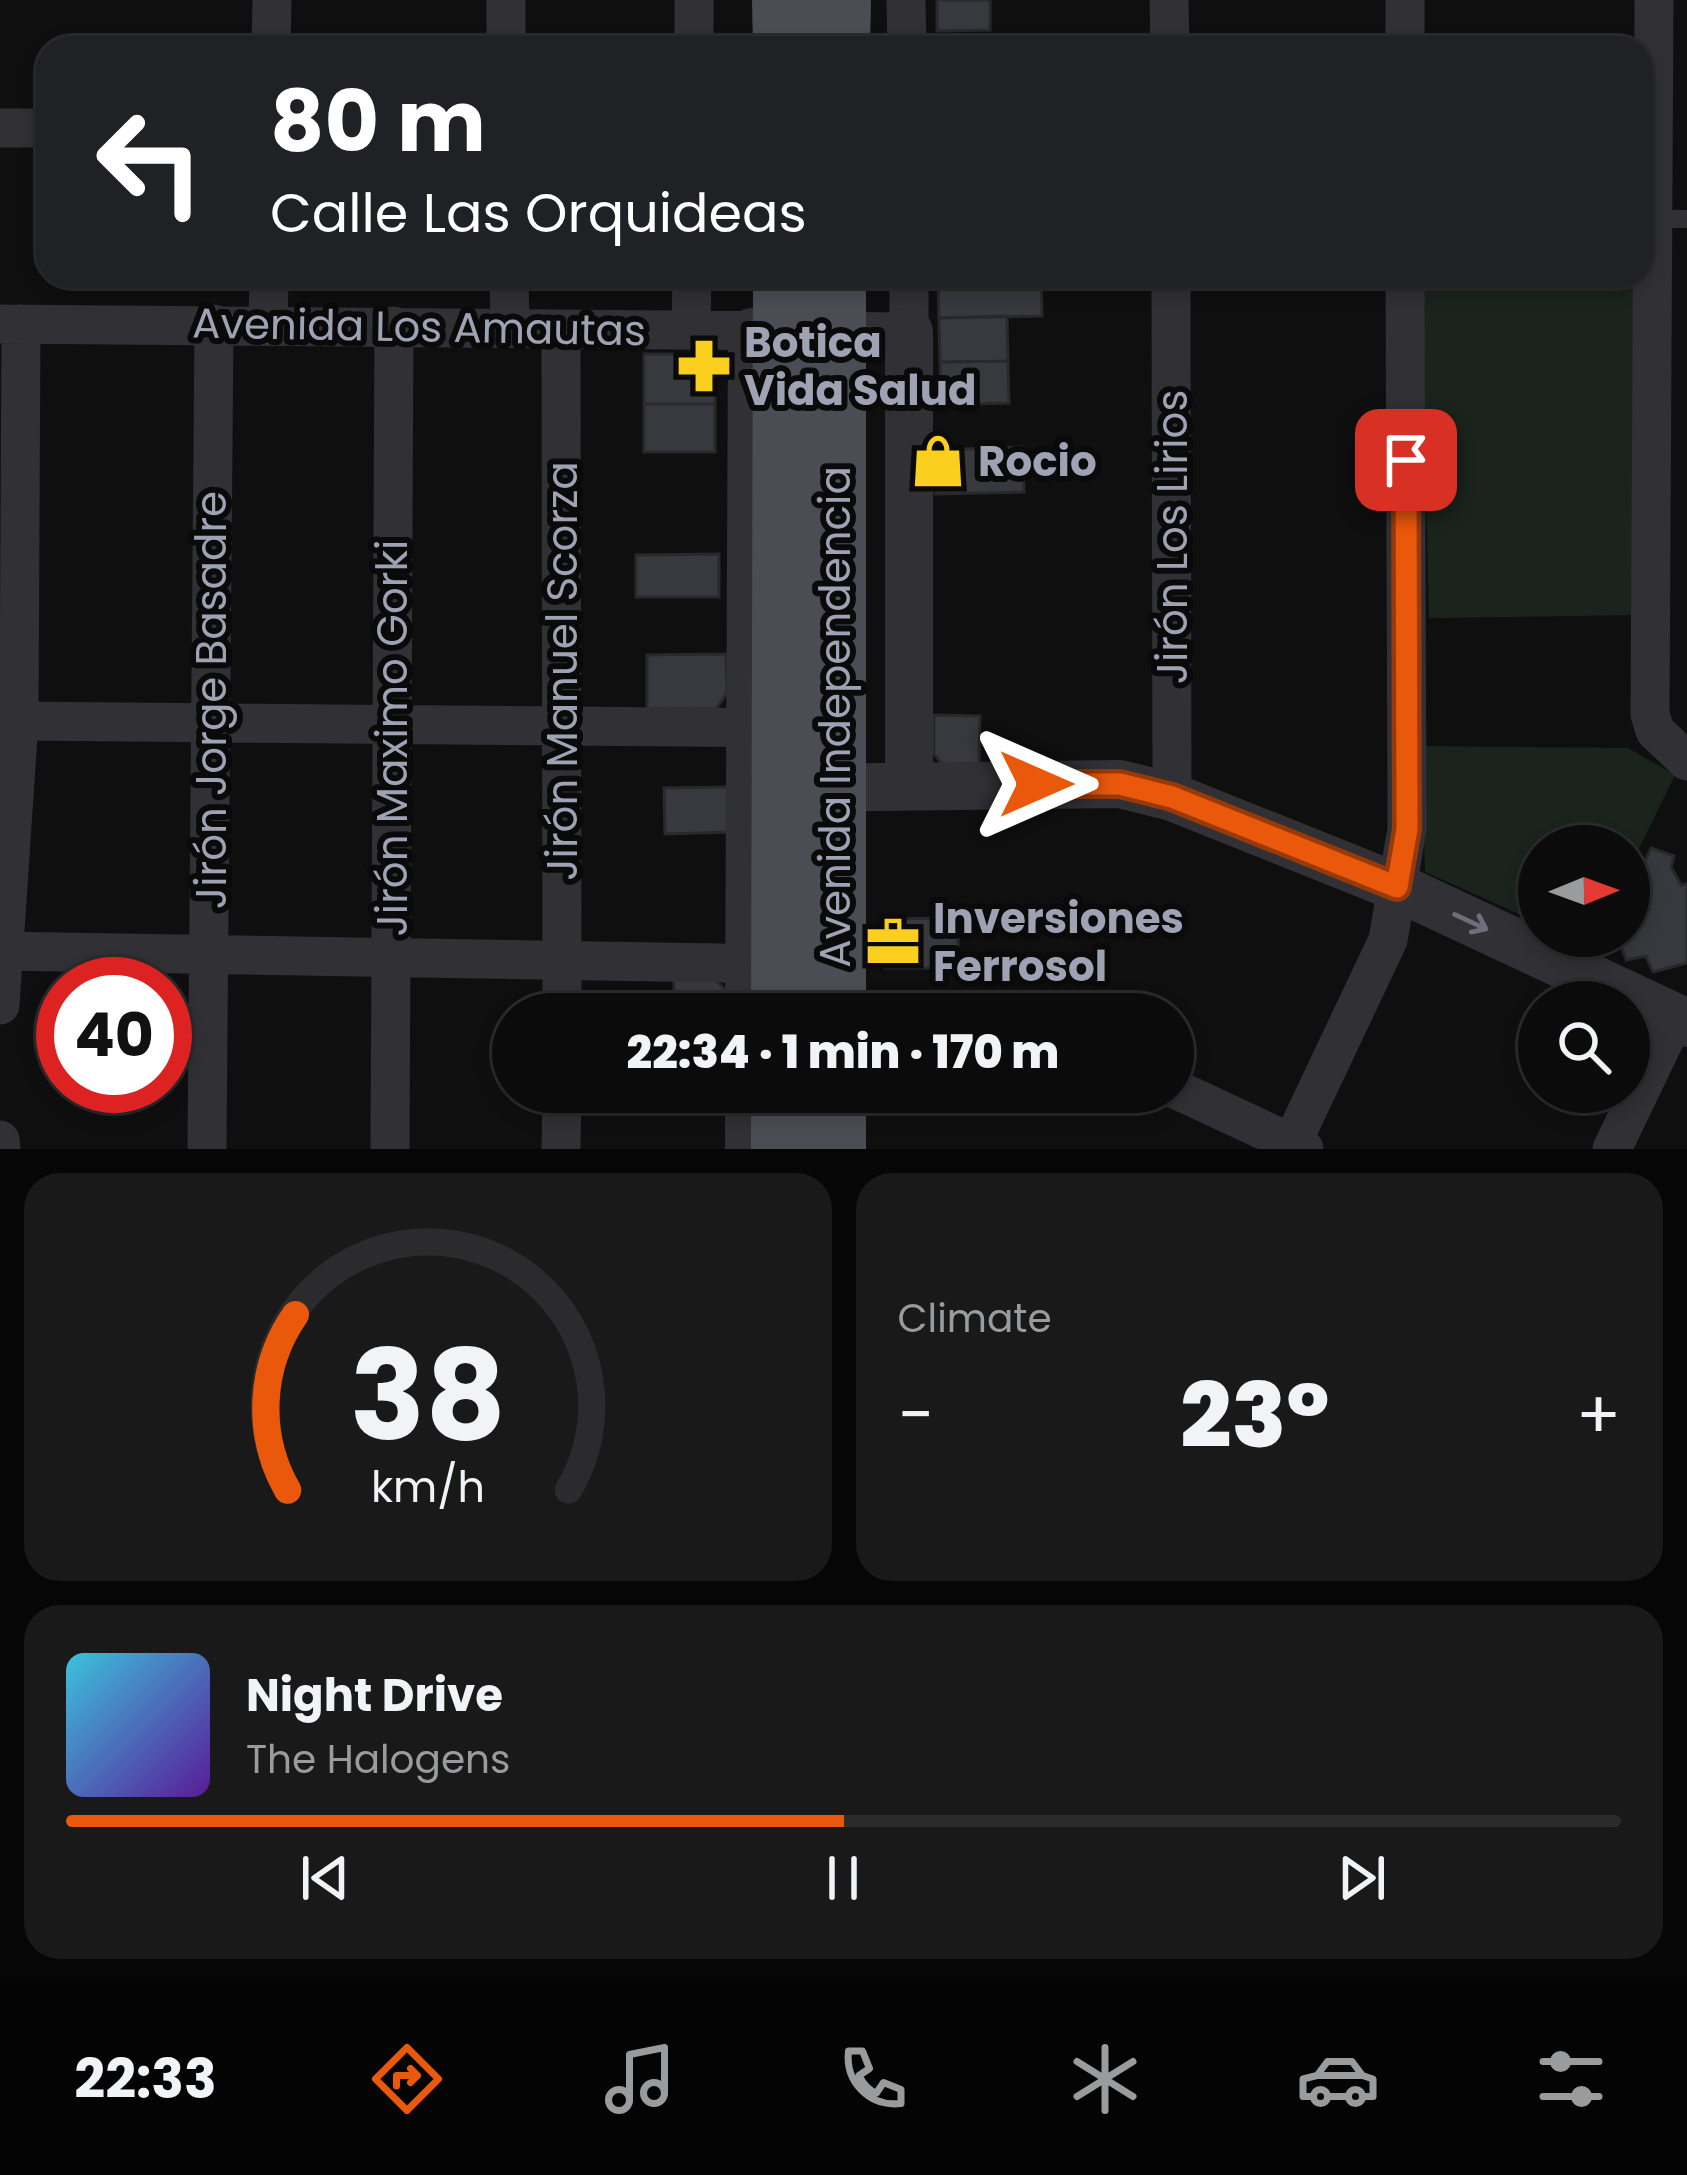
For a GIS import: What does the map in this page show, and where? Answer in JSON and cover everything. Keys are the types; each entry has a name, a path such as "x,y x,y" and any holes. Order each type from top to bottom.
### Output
{"main road":[{"path":"782,0 782,36"},
{"path":"840,36 841,0"},
{"name":"Avenida Independencia","path":"771,981 809,788 768,728 798,310"},
{"name":"Avenida Independencia","path":"798,310 809,788 833,993"},
{"path":"781,1113 781,1149"},
{"path":"836,1113 836,1149"}],"street":[{"path":"271,36 272,0"},
{"path":"506,0 506,36"},
{"path":"694,0 694,36"},
{"path":"906,0 907,36"},
{"path":"1169,0 1170,36"},
{"path":"1405,0 1405,36"},
{"path":"1654,0 1660,219 1650,714 1655,731 1687,761"},
{"path":"0,128 36,128"},
{"path":"268,324 269,288"},
{"path":"508,288 510,328"},
{"path":"691,331 692,288"},
{"path":"909,288 909,332"},
{"name":"Jirón Los Lirios","path":"1172,288 1172,797"},
{"path":"1194,1098 1295,1147 1388,940 1407,829 1405,288"},
{"name":"Avenida Los Amautas","path":"10,324 691,331 798,310 909,332"},
{"path":"0,1005 4,857 20,721 10,324"},
{"name":"Jirón Jorge Basadre","path":"207,1149 214,324"},
{"name":"Jirón Maximo Gorki","path":"390,1149 394,326"},
{"name":"Jirón Manuel Scorza","path":"561,329 562,993"},
{"name":"Avenida Independencia","path":"909,332 909,784"},
{"path":"20,721 768,728"},
{"name":"Avenida Independencia","path":"768,728 771,981"},
{"path":"809,788 1120,784 1172,797 1397,887 1681,1020 1612,1149"},
{"path":"2,951 562,960 771,981"},
{"path":"561,1149 562,1113"},
{"path":"749,1113 749,1149"},
{"path":"0,1140 1,1149"}],"shaded area":[{"path":"1421,288 1641,288 1641,615 1429,618"},
{"path":"1422,746 1628,748 1675,775 1650,826 1518,825 1518,914 1425,872"}],"building":[{"path":"937,0 990,0 990,30 937,31"},
{"path":"938,288 1041,288 1042,316 939,318"},
{"path":"1007,316 1008,361 940,362 939,318"},
{"path":"644,354 699,354 710,361 715,404 644,404"},
{"path":"1008,361 1009,403 941,405 940,362"},
{"path":"644,404 715,404 715,452 644,452"},
{"path":"1023,447 1024,492 935,494 934,450"},
{"path":"719,554 719,597 636,597 636,555"},
{"path":"726,654 727,693 716,709 647,709 647,655"},
{"path":"934,715 980,716 979,767 943,765 934,754"},
{"path":"730,787 731,832 665,834 664,788"},
{"path":"1650,850 1674,856 1671,867 1681,885 1687,884 1687,963 1653,972 1646,957"},
{"path":"958,918 958,968 885,968 885,919"},
{"path":"710,974 728,993 674,993 674,975"}],"place":[{"name":"Botica Vida Salud","path":"704,366"},
{"name":"Rocio","path":"938,461"},
{"name":"Inversiones Ferrosol","path":"893,942"}],"route":[{"path":"1036,784 1120,784 1172,797 1397,887 1407,829 1406,460"}]}
